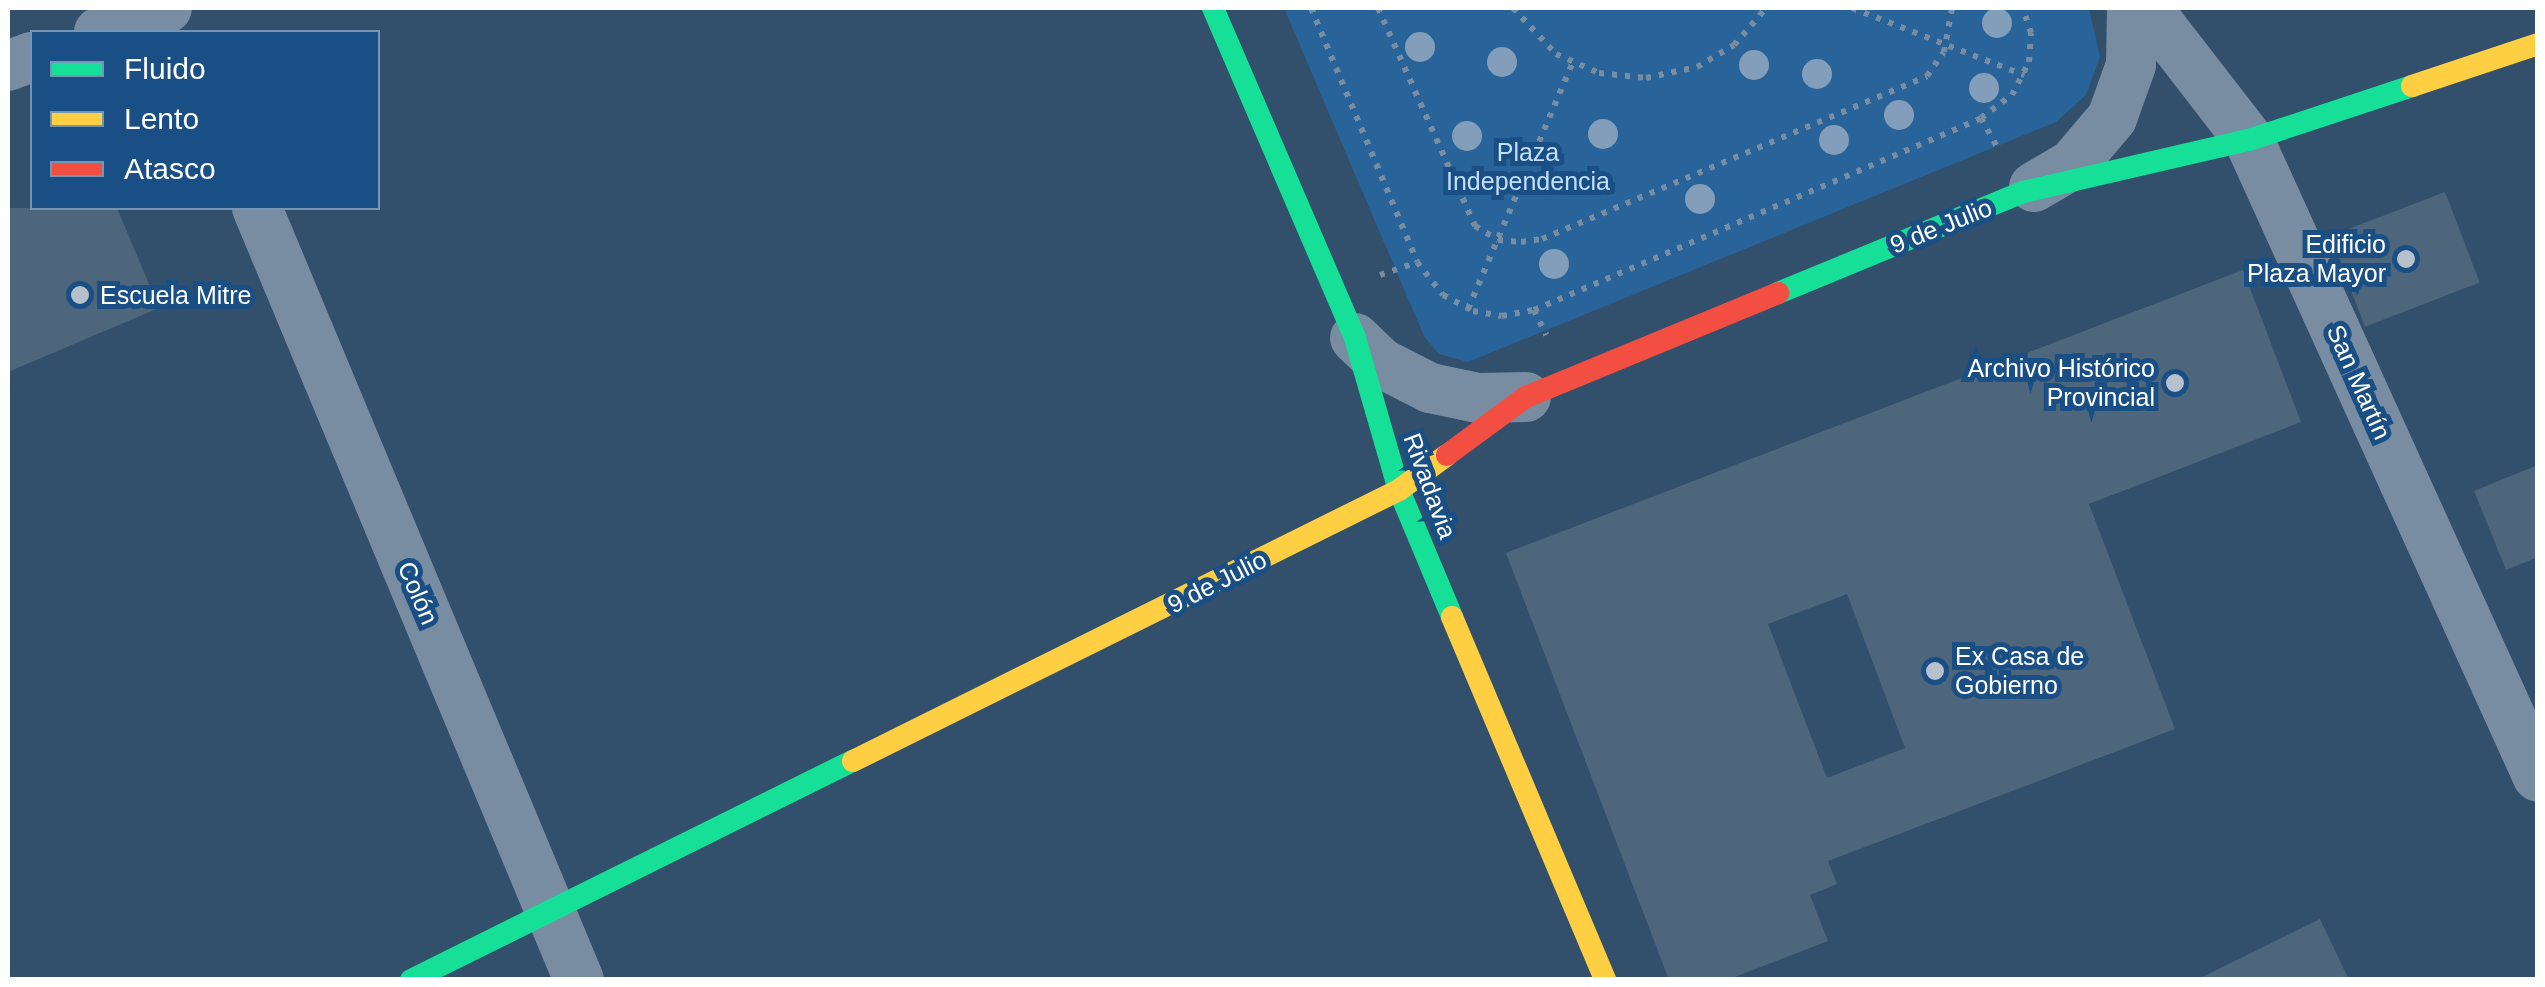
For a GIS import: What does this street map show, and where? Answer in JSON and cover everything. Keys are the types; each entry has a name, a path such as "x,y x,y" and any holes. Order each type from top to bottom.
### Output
{"street":[{"path":"105,30 170,8 183,30"},
{"name":"Rivadavia","path":"1213,8 1355,338 1398,490 1605,980"},
{"name":"9 de Julio","path":"411,980 553,915 1398,490 1526,397 2023,192 2073,164 2112,118 2131,65 2132,8"},
{"name":"San Martín","path":"2147,8 2249,140 2538,777"},
{"name":"9 de Julio","path":"2023,192 2249,140 2538,44"},
{"name":"Colón","path":"258,210 579,980"},
{"path":"1355,338 1380,363 1430,388 1478,398 1526,397"}],"path":[{"path":"1311,8 1417,262 1443,295 1468,309 1502,316 1534,310 1981,118 2012,94 2024,75 2032,54 2024,8"},
{"path":"1378,8 1475,226 1498,240 1542,239 1927,76 1946,44 1952,8"},
{"path":"1513,8 1556,54 1599,73 1646,78 1697,67 1734,45 1766,8"},
{"path":"1852,8 2024,75"},
{"path":"1468,309 1573,62"}],"green space":[{"name":"Plaza Independencia","path":"1284,8 2089,8 2100,57 2086,95 2056,122 1468,362 1439,354 1424,336"}],"building":[{"name":"Edificio Plaza Mayor","path":"2445,192 2480,283 2365,327 2330,236"},
{"name":"Escuela Mitre","path":"8,208 118,210 159,308 8,372"},
{"name":"Ex Casa de Gobierno","path":"2243,270 2301,422 2089,504 2175,729 1828,861 1837,884 1810,895 1828,941 1727,980 1669,980 1506,553","holes":["1847,594 1905,748 1827,778 1768,624"]},
{"path":"2538,465 2538,557 2506,570 2474,491"},
{"path":"2320,919 2349,980 2196,980"}],"traffic: fast":[{"path":"1213,8 1355,338 1399,490 1452,617"},
{"path":"1778,293 2023,192 2249,140 2412,86"},
{"path":"411,980 853,761"}],"traffic: slow":[{"path":"2412,86 2538,44"},
{"path":"853,761 1399,490 1447,455"},
{"path":"1452,617 1605,980"}],"traffic: jam":[{"path":"1447,455 1526,397 1778,293"}],"place":[{"name":"Edificio Plaza Mayor","path":"2406,259"},
{"name":"Escuela Mitre","path":"80,295"},
{"name":"Archivo Histórico Provincial","path":"2175,383"},
{"name":"Ex Casa de Gobierno","path":"1935,671"}]}
